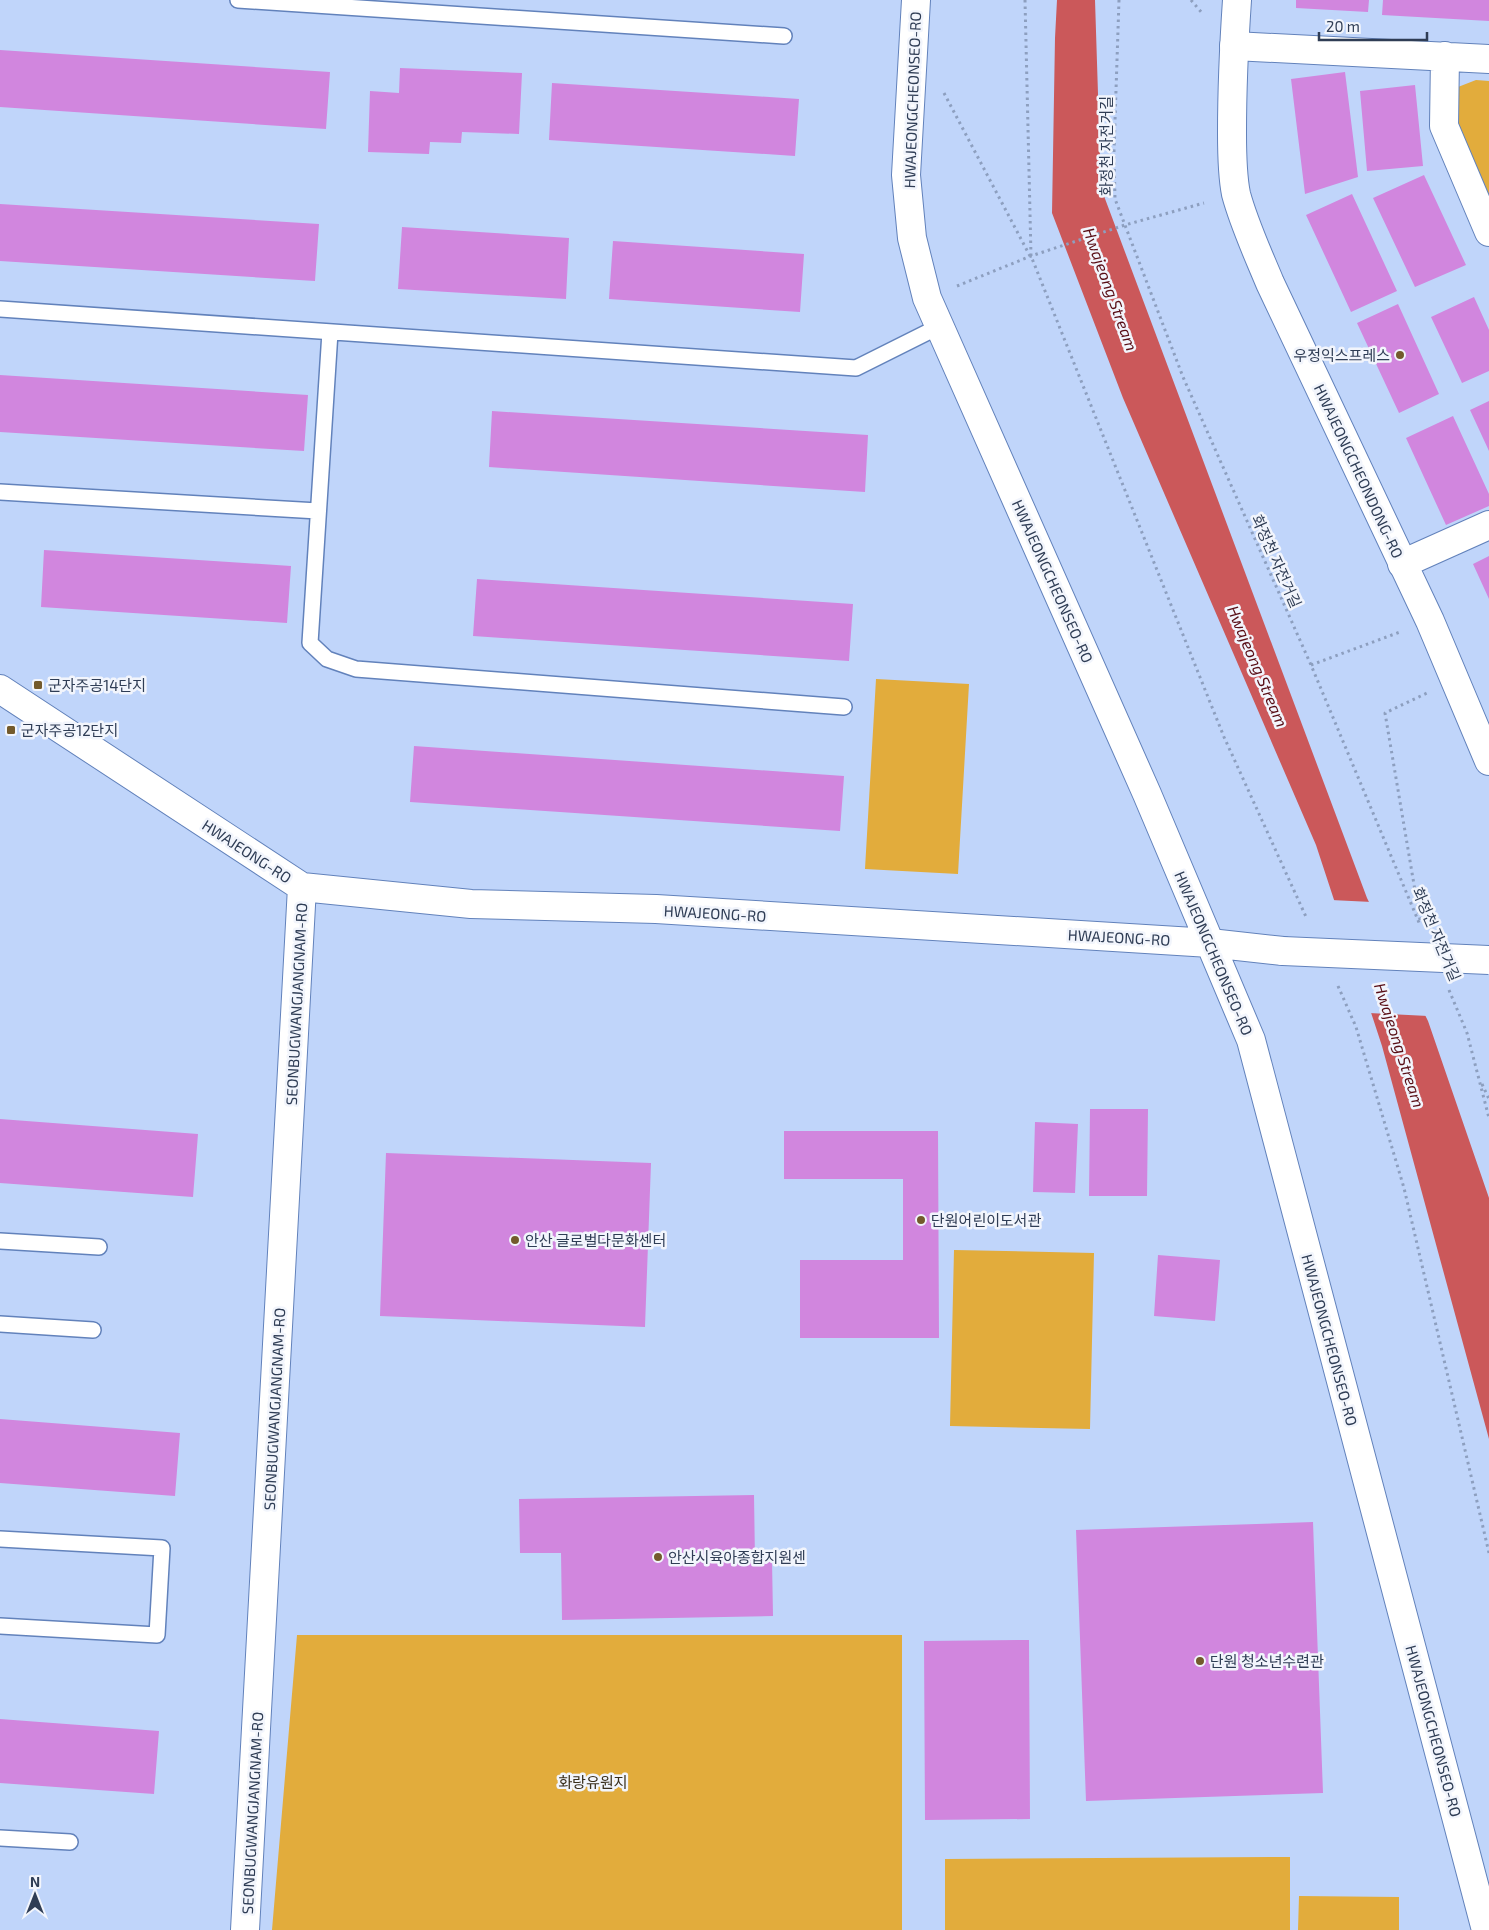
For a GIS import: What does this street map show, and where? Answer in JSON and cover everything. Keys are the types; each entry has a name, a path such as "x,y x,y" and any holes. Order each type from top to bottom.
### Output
{"street":[{"name":"HWAJEONGCHEONSEO-RO","path":"916,0 906,175 912,238 927,298 1147,794 1251,1040 1486,1930"},
{"name":"HWAJEONGCHEONDONG-RO","path":"1237,0 1234,46 1232,169 1236,194 1270,282 1430,621 1489,761"},
{"path":"1234,46 1489,59"},
{"path":"1446,56 1444,126 1489,232"},
{"path":"1402,564 1489,524"},
{"name":"HWAJEONG-RO","path":"0,689 302,887 471,904 656,909 1210,943 1283,951 1489,960"},
{"name":"SEONBUGWANGJANGNAM-RO","path":"245,1930 302,887"}],"lane":[{"path":"238,0 784,36"},
{"path":"0,309 856,368 940,326"},
{"path":"330,332 310,643 327,659 356,669 844,707"},
{"path":"0,492 318,511"},
{"path":"0,1240 99,1246"},
{"path":"0,1324 94,1330"},
{"path":"0,1539 162,1548 157,1635 0,1626"},
{"path":"0,1838 70,1842"}],"path":[{"path":"1025,0 1031,256"},
{"name":"화정천 자전거길","path":"1119,0 1114,151 1115,199 1183,377 1312,665 1421,925 1385,713 1456,680"},
{"path":"942,89 1031,256 1224,737 1311,927"},
{"path":"927,298 1031,256 1125,225 1236,194"},
{"path":"1312,665 1430,621"},
{"path":"1336,981 1356,1027 1404,1188 1489,1554"},
{"name":"화정천 자전거길","path":"1448,988 1467,1033 1489,1118"},
{"path":"1479,1079 1489,1099"}],"green space":[{"path":"1476,80 1489,81 1489,202 1462,141 1456,115 1458,87"},
{"path":"876,679 969,684 958,874 865,869"},
{"path":"954,1250 1094,1253 1090,1429 950,1426"},
{"name":"화랑유원지","path":"297,1635 902,1635 902,1930 272,1930"},
{"path":"1290,1857 1290,1930 945,1930 945,1859"},
{"path":"1299,1896 1399,1897 1399,1930 1298,1930"}],"water":[{"name":"Hwajeong Stream","path":"1057,0 1095,0 1101,188 1367,898 1428,1021 1489,1198 1489,1439 1382,1046 1316,845 1123,398 1052,213"}],"pier":[{"path":"1331,900 1372,902 1428,1016 1369,1013"}],"building":[{"path":"1296,0 1369,0 1368,12 1296,8"},
{"path":"1383,0 1489,0 1489,21 1382,15"},
{"path":"0,50 330,72 326,129 0,107"},
{"path":"400,68 522,73 519,134 462,132 461,143 430,142 429,154 368,152 370,91 399,93"},
{"path":"1345,72 1358,177 1305,194 1291,79"},
{"path":"552,83 799,99 795,156 549,140"},
{"path":"1415,85 1423,166 1367,171 1360,91"},
{"path":"1424,175 1466,265 1415,287 1373,198"},
{"path":"1352,194 1397,291 1351,312 1306,215"},
{"path":"0,204 319,224 315,281 0,261"},
{"path":"402,227 569,238 566,299 398,289"},
{"path":"613,241 804,254 800,312 609,299"},
{"path":"1474,297 1489,330 1489,371 1462,383 1431,317"},
{"path":"1398,304 1439,394 1399,413 1357,323"},
{"path":"0,375 308,395 304,451 0,432"},
{"path":"1489,401 1489,451 1470,410"},
{"path":"492,411 868,435 865,492 489,467"},
{"path":"1453,416 1489,494 1489,506 1446,525 1406,438"},
{"path":"44,550 291,566 287,623 41,607"},
{"path":"1489,556 1489,599 1473,564"},
{"path":"477,579 853,604 849,661 473,636"},
{"path":"414,746 844,776 840,831 410,802"},
{"path":"1090,1109 1148,1109 1147,1196 1089,1196"},
{"path":"0,1119 198,1134 193,1197 0,1183"},
{"path":"1035,1122 1078,1124 1075,1193 1033,1192"},
{"name":"단원어린이도서관","path":"784,1131 938,1131 939,1338 800,1338 800,1260 903,1260 903,1179 784,1179"},
{"name":"안산 글로벌다문화센터","path":"386,1153 651,1163 645,1327 380,1316"},
{"path":"1158,1255 1220,1260 1215,1321 1154,1316"},
{"path":"0,1419 180,1433 175,1496 0,1483"},
{"name":"안산시육아종합지원센","path":"754,1495 755,1561 772,1560 773,1616 562,1620 561,1553 520,1553 519,1499"},
{"name":"단원 청소년수련관","path":"1313,1522 1323,1793 1086,1801 1076,1530"},
{"path":"1029,1640 1030,1819 925,1820 924,1641"},
{"path":"0,1719 159,1731 154,1794 0,1783"}],"place":[{"name":"우정익스프레스","path":"1400,355"},
{"name":"군자주공14단지","path":"38,685"},
{"name":"군자주공12단지","path":"11,730"},
{"name":"단원어린이도서관","path":"921,1220"},
{"name":"안산 글로벌다문화센터","path":"515,1240"},
{"name":"안산시육아종합지원센","path":"658,1557"},
{"name":"단원 청소년수련관","path":"1200,1661"}]}
